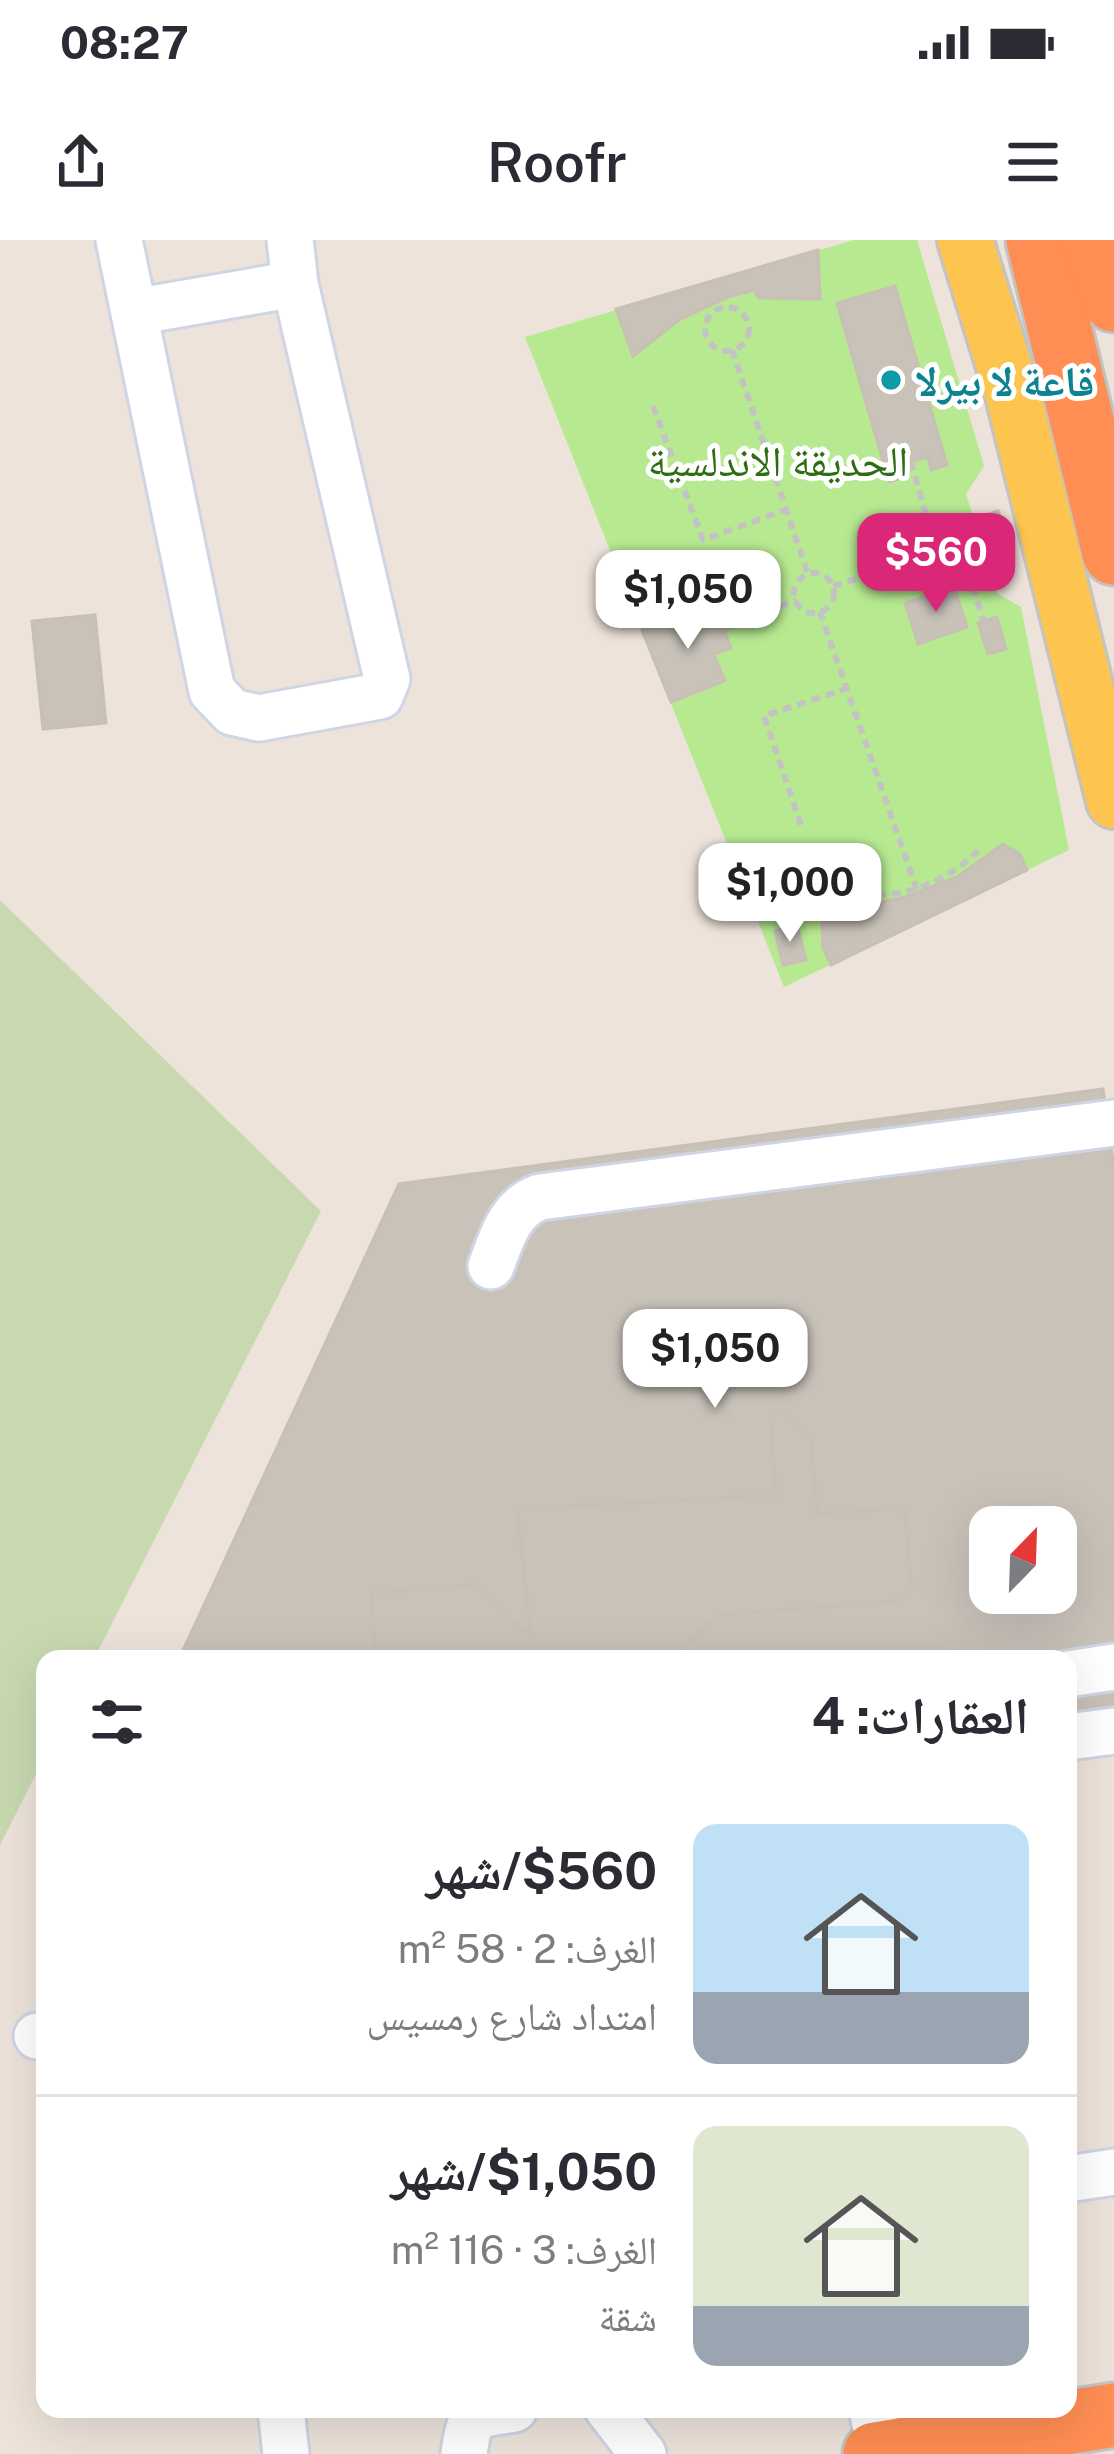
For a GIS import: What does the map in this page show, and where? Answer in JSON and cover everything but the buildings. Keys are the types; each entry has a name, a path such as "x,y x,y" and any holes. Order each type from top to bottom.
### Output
{"highway":[{"path":"1038,240 1114,554"},
{"path":"1093,240 1114,300"},
{"path":"1077,2417 1114,2415"},
{"path":"902,2440 1048,2418"}],"main road":[{"path":"965,240 1013,395 1114,801"}],"street":[{"path":"119,240 212,691 232,712 259,718 380,696 387,679 292,262 134,312"},
{"path":"490,1266 510,1220 527,1202 541,1197 1114,1123"},
{"path":"1077,1673 1114,1667"},
{"path":"1077,1736 1114,1731"},
{"path":"1077,2178 1114,2172"},
{"path":"282,2418 286,2454"},
{"path":"464,2454 469,2421 476,2418"},
{"path":"615,2418 643,2454"},
{"path":"881,2418 902,2440"}],"path":[{"path":"722,308 740,311 746,319 747,338 732,350 722,350 707,338 707,320 722,308"},
{"path":"732,350 808,574"},
{"path":"653,406 703,540 785,509"},
{"path":"911,462 939,593"},
{"path":"833,586 963,546"},
{"path":"979,566 981,571 969,576 984,621"},
{"path":"808,574 823,575 833,586 832,602 820,612 805,611 796,600 796,585 808,574"},
{"path":"724,629 796,600"},
{"path":"820,612 916,890"},
{"path":"801,825 764,716 845,689"},
{"path":"847,892 882,896 916,890 960,868 978,851"}],"green space":[{"name":"الحديقة الاندلسية","path":"854,240 917,240 984,466 966,494 997,593 1021,607 1069,850 784,987 525,337"},
{"path":"0,900 321,1211 99,1650 36,1650 36,1774 0,1845"}],"place":[{"name":"قاعة لا بيرلا","path":"891,380"}]}
